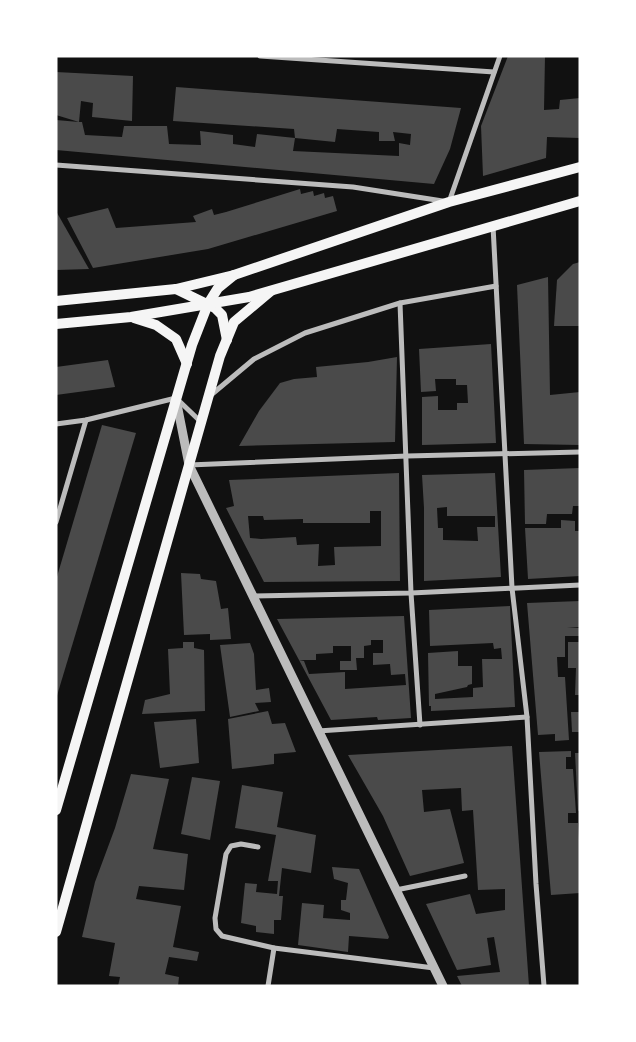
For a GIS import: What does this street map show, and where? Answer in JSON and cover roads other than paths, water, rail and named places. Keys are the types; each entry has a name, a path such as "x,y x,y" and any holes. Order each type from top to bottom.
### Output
{"main road":[{"path":"56,301 176,289 234,275 448,202 580,167"},
{"path":"56,324 131,317 249,297 580,201"},
{"path":"56,810 192,345 208,304 218,288 234,275"},
{"path":"176,289 215,308 222,315 227,340"},
{"path":"56,932 220,356 234,322 271,291"},
{"path":"131,317 156,325 176,339 187,364"}],"street":[{"path":"260,56 494,72"},
{"path":"56,165 353,187 448,202 500,56"},
{"path":"493,226 512,588 527,717 536,884 544,986"},
{"path":"209,397 254,359 305,334 400,303 496,286"},
{"path":"400,303 411,593 420,725"},
{"path":"56,424 86,420 176,398"},
{"path":"176,398 202,422"},
{"path":"176,398 189,466 443,986"},
{"path":"56,522 86,420"},
{"path":"189,466 407,456 580,452"},
{"path":"252,596 411,593 580,585"},
{"path":"318,730 527,717"},
{"path":"258,847 241,844 231,846 226,854 215,918 216,929 222,936 274,948 434,968"},
{"path":"396,890 465,876"},
{"path":"268,986 274,948"}]}
